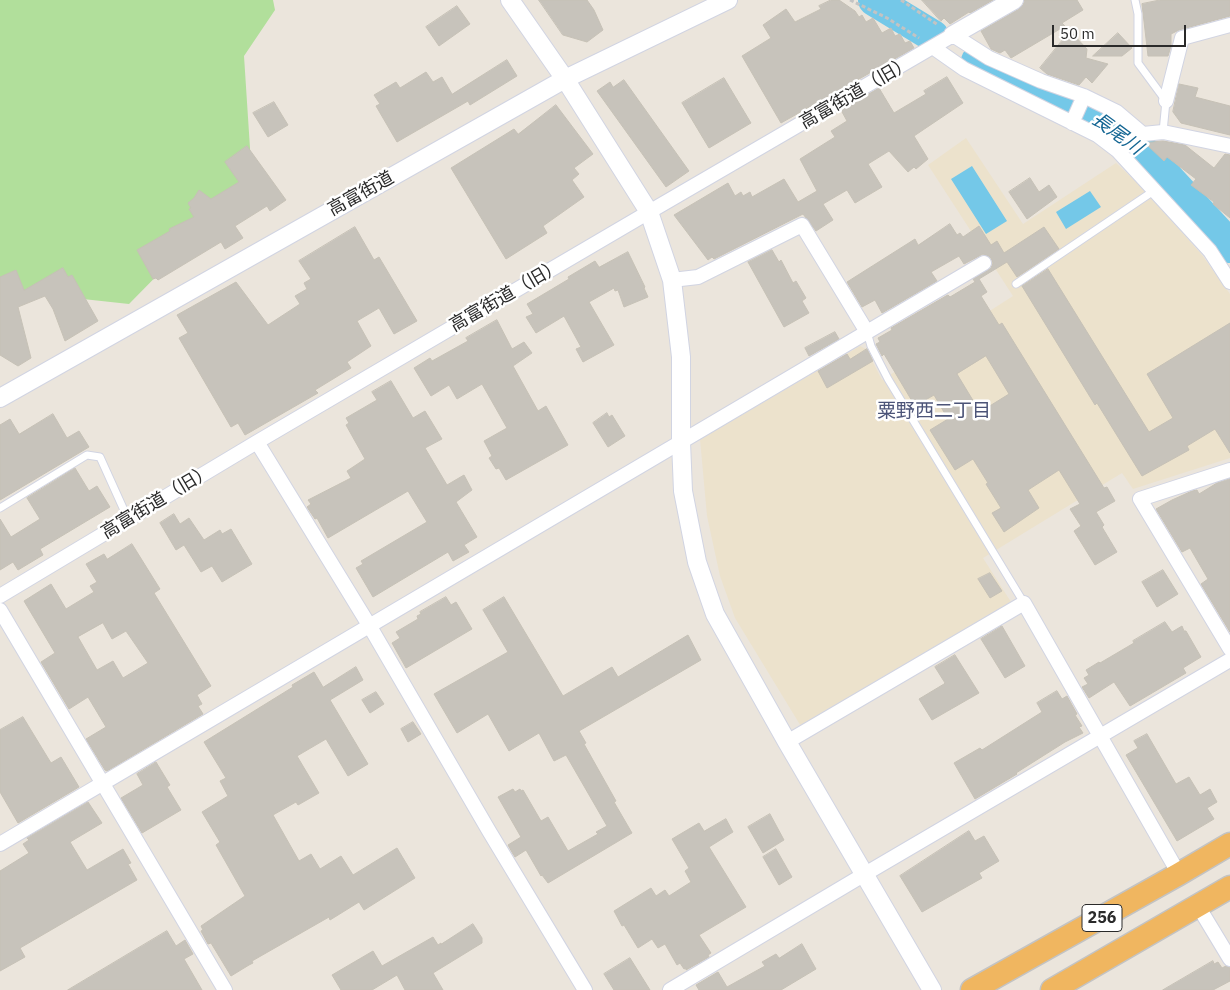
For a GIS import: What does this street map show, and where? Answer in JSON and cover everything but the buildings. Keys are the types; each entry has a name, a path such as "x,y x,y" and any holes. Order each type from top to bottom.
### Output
{"highway":[{"name":"256","path":"972,990 1230,844"},
{"name":"256","path":"1052,990 1230,887"}],"street":[{"path":"510,0 565,79 649,212 672,280 681,357 683,491 697,562 715,614 787,742 932,990"},
{"name":"高富街道","path":"0,398 565,79 728,0"},
{"name":"高富街道（旧）","path":"0,596 257,442 1014,0"},
{"path":"1166,101 1182,38 1230,25"},
{"path":"953,35 989,58 1116,112 1141,136"},
{"path":"934,48 964,69 1073,120 1120,150 1210,251 1230,282"},
{"path":"1073,120 1083,99"},
{"path":"1120,150 1141,136 1163,132 1230,146"},
{"path":"672,280 698,277 802,225 867,332"},
{"path":"0,844 984,263"},
{"path":"257,442 369,625 489,831 585,990"},
{"path":"1230,470 1140,500 1230,649"},
{"path":"787,742 1024,603 1179,874"},
{"path":"0,610 225,990"},
{"path":"670,990 1230,660"},
{"path":"1198,906 1230,959"}],"lane":[{"path":"1135,0 1138,14 1138,63 1166,101 1163,132"},
{"path":"1016,284 1155,190"},
{"path":"867,332 871,346 888,379 1024,603"},
{"path":"0,508 87,456 94,456 100,457 128,519"}],"path":[{"path":"850,0 887,18 934,48"},
{"path":"901,0 953,35"}],"shaded area":[{"path":"966,138 1023,224 1116,163 1144,189 1202,255 1230,294 1230,458 1133,489 1122,473 983,558 1011,602 802,728 735,618 720,576 707,516 700,439 860,346 866,349 882,380 1013,296 928,165"}],"green space":[{"path":"0,0 273,0 275,10 244,56 252,179 129,304 0,290"}],"water":[{"path":"972,166 1007,221 986,234 951,179"},
{"path":"1090,191 1101,207 1066,229 1056,212"}],"waterway":[{"name":"長尾川","path":"874,0 933,36"},
{"name":"長尾川","path":"977,61 1028,89 1102,118 1144,152 1230,247"}],"district":[{"name":"粟野西二丁目","path":"934,412"}]}
